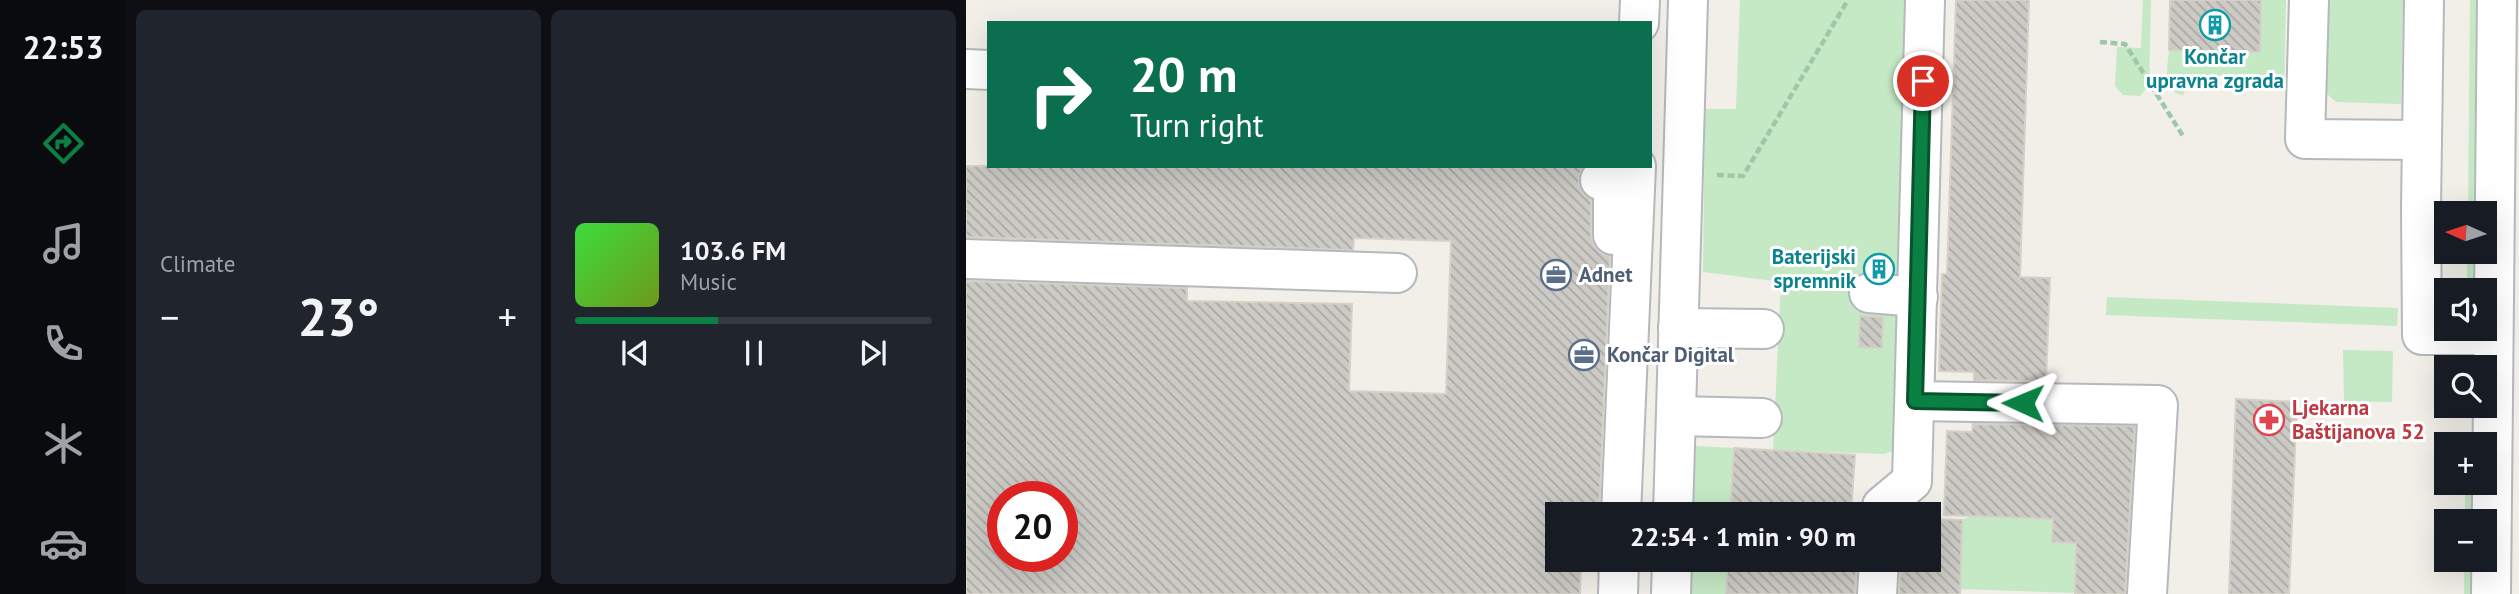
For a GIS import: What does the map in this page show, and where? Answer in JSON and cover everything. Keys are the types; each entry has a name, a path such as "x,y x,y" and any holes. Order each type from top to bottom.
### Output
{"street":[{"path":"1639,21 1640,0"},
{"path":"1673,502 1688,0"},
{"path":"1887,502 1912,481 1925,0"},
{"path":"2309,0 2305,139 2422,141"},
{"path":"2424,0 2422,335 2502,316"},
{"path":"2491,594 2505,529 2502,316 2507,89 2497,0"},
{"path":"966,69 987,71"},
{"path":"1622,502 1636,168"},
{"path":"1601,180 1613,188 1611,232 1614,239 1632,251"},
{"path":"966,259 1397,273"},
{"path":"1869,293 1918,297"},
{"path":"1678,328 1764,330"},
{"path":"1915,401 2158,405 2147,594"},
{"path":"1676,416 1762,418"},
{"path":"1618,594 1619,572"},
{"path":"1671,594 1672,572"},
{"path":"1877,594 1878,572"}],"path":[{"path":"1715,175 1743,176 1848,0"},
{"path":"2100,42 2125,44 2183,136"}],"green space":[{"path":"1740,0 1916,0 1904,435 1892,451 1884,454 1773,450 1781,282 1703,272 1705,109 1736,109"},
{"path":"2143,0 2151,0 2149,85 2140,96 2123,95 2115,86 2117,47 2141,48"},
{"path":"2261,0 2286,0 2284,86 2274,91 2270,76 2193,75 2183,95 2171,89 2167,77 2169,50 2260,52"},
{"path":"2325,0 2403,0 2401,104 2336,102 2324,91"},
{"path":"2470,0 2480,0 2478,201 2468,201"},
{"path":"2467,264 2478,264 2477,278 2467,278"},
{"path":"2107,297 2398,308 2397,326 2106,315"},
{"path":"2343,350 2393,351 2392,402 2344,401"},
{"path":"1695,446 1734,448 1731,502 1693,502"},
{"path":"2465,495 2474,495 2474,509 2465,509"},
{"path":"1970,516 2053,519 2052,542 2077,543 2075,593 1960,589 1962,520"},
{"path":"1691,572 1727,572 1726,594 1690,594"},
{"path":"2464,572 2474,572 2474,594 2464,594"}],"building":[{"path":"1956,0 2029,0 2020,277 2050,278 2046,381 1974,380 1974,372 1939,371 1942,274 1947,274"},
{"name":"Končar upravna zgrada","path":"2170,0 2261,0 2260,52 2169,50"},
{"path":"966,166 1583,168 1579,175 1579,185 1584,195 1591,199 1591,235 1594,245 1602,254 1610,256 1600,502 1545,502 1545,572 1581,572 1580,594 966,594 966,281 1187,288 1187,301 1352,304 1349,391 1446,394 1451,241 1354,238 1353,250 966,237"},
{"path":"1860,316 1883,317 1882,348 1859,347"},
{"path":"2236,399 2297,402 2289,594 2229,594"},
{"path":"1973,424 2135,426 2125,594 2075,594 2076,543 2052,542 2053,519 1944,515 1947,431 1972,432"},
{"path":"1734,448 1855,455 1852,502 1731,502"},
{"path":"1941,519 1962,520 1960,594 1899,594 1900,572 1941,572"},
{"path":"1727,572 1856,572 1855,594 1726,594"}],"place":[{"name":"Končar upravna zgrada","path":"2215,25"},
{"name":"Baterijski spremnik","path":"1879,269"},
{"name":"Adnet","path":"1556,275"},
{"name":"Končar Digital","path":"1584,355"},
{"name":"Ljekarna Baštijanova 52","path":"2269,420"}],"route":[{"path":"1923,81 1915,401 2023,403"}]}
